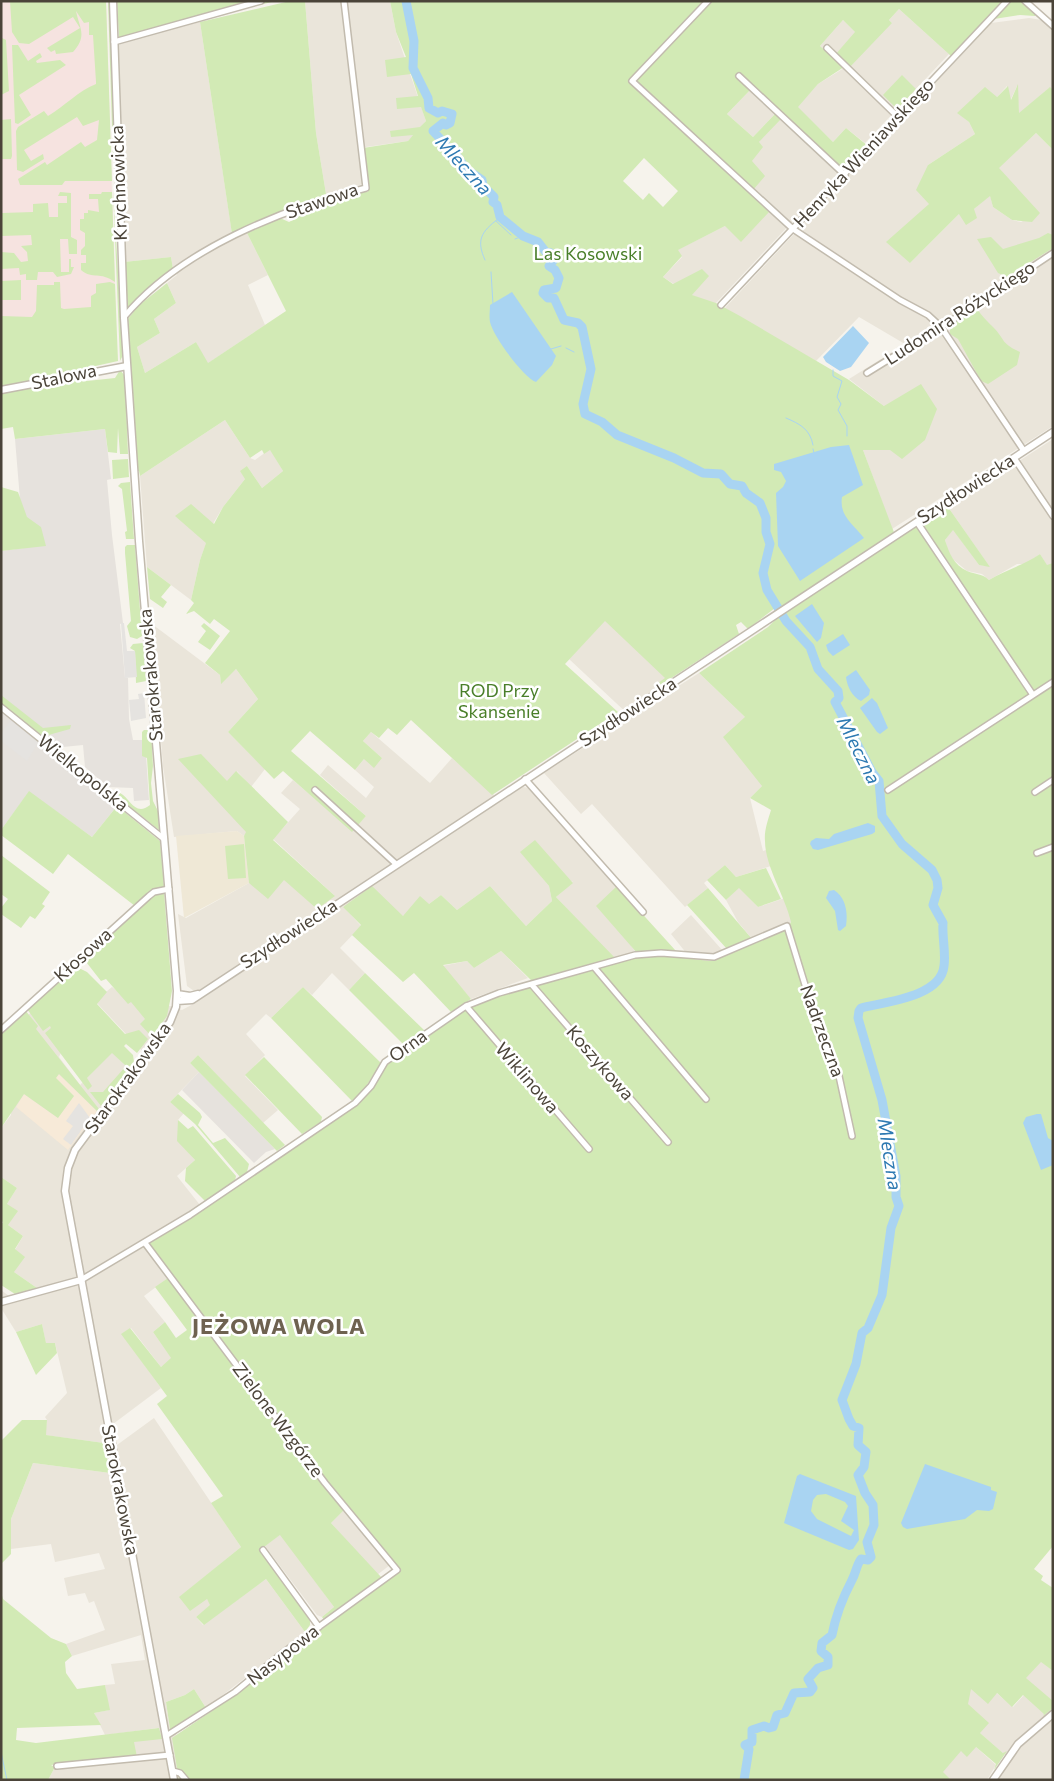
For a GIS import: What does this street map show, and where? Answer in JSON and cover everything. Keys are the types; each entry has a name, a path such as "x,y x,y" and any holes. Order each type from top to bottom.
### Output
{"street":[{"name":"Krychnowicka","path":"113,1 127,366"},
{"path":"114,42 260,1"},
{"name":"Stawowa","path":"124,318 170,276 225,240 311,202 366,188 344,1"},
{"path":"708,1 632,81 793,229 942,327 1024,451"},
{"name":"Henryka Wieniawskiego","path":"721,304 845,175 1007,1"},
{"path":"1025,1 1053,26"},
{"path":"827,48 898,117"},
{"path":"739,76 845,175"},
{"name":"Ludomira Różyckiego","path":"867,373 942,327 1053,253"},
{"name":"Stalowa","path":"1,390 127,366"},
{"name":"Starokrakowska","path":"127,366 170,889 177,998 173,1015 166,1028 82,1141 71,1159 65,1191 174,1780"},
{"name":"Szydłowiecka","path":"177,998 190,1001 1053,432"},
{"path":"1014,458 1053,516"},
{"path":"917,522 1032,695"},
{"path":"888,790 1053,682"},
{"name":"Wielkopolska","path":"1,707 165,839"},
{"path":"525,780 643,912"},
{"path":"1035,792 1053,780"},
{"path":"316,790 396,864"},
{"path":"1037,853 1053,847"},
{"name":"Kłosowa","path":"1,1030 149,896 154,892 170,889"},
{"name":"Orna","path":"81,1280 190,1215 355,1103 371,1086 385,1062 466,1006 499,993 635,955 661,953 714,958 788,926"},
{"name":"Nadrzeczna","path":"788,926 818,1024 839,1076 852,1136"},
{"path":"594,967 706,1099"},
{"name":"Koszykowa","path":"532,985 668,1142"},
{"name":"Wiklinowa","path":"466,1006 589,1149"},
{"name":"Zielone Wzgórze","path":"144,1243 325,1483 396,1570"},
{"path":"1,1302 81,1280"},
{"path":"263,1550 319,1627"},
{"name":"Nasypowa","path":"166,1736 235,1692 396,1570"},
{"path":"993,1780 1018,1744 1053,1714"},
{"path":"57,1766 170,1755"},
{"path":"173,1771 180,1773 186,1780"}],"shaded area":[{"path":"1,1 106,1 116,321 1,328"},
{"path":"305,1 390,1 396,32 426,121 408,141 359,148 363,184 326,194 316,133"},
{"path":"899,9 949,54 865,143 846,128 833,142 797,107 818,84 844,68 820,46 843,20 855,32 892,23 889,20"},
{"path":"1029,18 1042,20 1053,28 1053,90 1049,88 1019,114 1017,86 1010,101 1007,86 997,97 958,113 969,122 975,134 928,165 929,204 910,263 959,214 974,209 990,195 993,207 1012,220 1021,222 1039,213 998,168 1036,133 1053,150 1053,426 892,529 863,450 890,450 884,406 849,379 905,344 859,317 816,361 724,309 991,23"},
{"path":"200,22 233,240 247,233 268,275 248,285 265,325 207,364 196,342 145,373 137,347 160,333 154,319 176,303 167,283 177,275 173,269 171,257 124,262 118,46 122,42"},
{"path":"750,90 838,173 716,303 712,303 691,295 663,277 682,257 677,250 725,226 769,212 730,174 733,170 753,190 752,161 759,142 775,114 753,137 727,114"},
{"path":"225,420 250,458 255,460 270,449 283,471 262,488 247,466 245,479 214,522 200,560 191,600 147,567 140,476"},
{"path":"105,429 111,479 107,480 112,535 123,623 120,624 125,678 128,678 129,719 133,740 145,740 149,800 134,801 133,788 108,787 85,767 83,745 63,747 54,758 105,799 109,799 117,806 92,837 29,792 1,830 1,551 24,548 15,439"},
{"path":"1053,439 1053,563 1047,566 1040,554 1026,564 1017,564 989,580 982,574 967,571 949,556 945,540 953,529 979,565 989,566 948,507"},
{"path":"605,620 677,687 699,673 745,717 762,786 750,798 763,851 807,838 791,922 787,928 740,950 754,990 639,957 618,963 556,897 573,882 521,852 549,886 552,901 526,926 490,886 457,910 441,895 429,904 403,916 343,906 361,926 340,948 365,973 349,990 332,973 312,995 303,987 271,1018 266,1014 246,1034 265,1055 245,1076 278,1110 263,1123 198,1055 190,1063 199,1072 170,1102 184,1113 178,1120 178,1141 195,1160 177,1176 200,1205 143,1243 168,1278 144,1296 165,1322 153,1332 172,1359 161,1367 131,1328 122,1334 161,1388 113,1424 117,1445 154,1418 241,1547 180,1597 207,1599 211,1605 196,1617 203,1625 266,1579 305,1632 206,1708 194,1689 185,1695 166,1702 170,1729 177,1735 237,1694 316,1631 256,1780 48,1780 55,1767 137,1759 133,1742 158,1728 105,1735 94,1713 109,1710 105,1685 115,1684 111,1664 145,1660 141,1635 72,1656 66,1644 105,1630 94,1601 89,1603 85,1593 68,1596 64,1578 105,1569 99,1553 55,1562 51,1544 11,1549 11,1519 33,1463 110,1473 104,1443 45,1435 47,1420 45,1417 67,1393 55,1343 46,1344 42,1324 16,1332 1,1308 1,1290 9,1296 37,1288 14,1272 15,1250 23,1236 8,1225 7,1204 17,1188 1,1177 1,1128 11,1115 9,1032 36,1008 66,1042 59,1057 80,1085 112,1052 129,1069 142,1051 95,1001 112,987 144,1010 170,1006 182,1010 197,1002 194,991 187,986 178,914 186,918 249,883 245,846 335,896 273,839 300,809 281,793 293,780 352,831 366,816 320,775 328,765 366,798 374,787 355,770 364,759 382,758 363,741 371,732 430,783 452,758 501,801 523,787 529,788 617,886 631,946 639,956 660,955 691,959 671,934 691,915 723,951 753,940 738,922 726,900 739,887 758,907 785,898 771,866 736,877 725,865 704,883 708,888 685,907 592,804 581,814 544,773 631,717 569,659"},
{"path":"121,623 124,623 127,651 135,651 137,677 125,678"},
{"path":"152,624 220,675 221,683 236,669 258,699 228,732 265,769 251,787 237,771 247,833 244,836 237,831 174,837 163,766"},
{"path":"144,693 146,718 131,721 129,700 139,699 138,694"},
{"path":"11,720 39,741 27,761 1,741 1,733"},
{"path":"237,831 244,836 249,883 184,918 176,836"},
{"path":"501,951 528,978 471,999 442,966 467,961 474,968"},
{"path":"199,1072 275,1149 266,1152 254,1163 182,1090"},
{"path":"59,1074 97,1111 68,1150 16,1107 24,1094 58,1118 55,1078"},
{"path":"79,1103 90,1118 71,1145 63,1139 73,1126 66,1121"},
{"path":"343,1511 390,1565 377,1575 331,1523"},
{"path":"281,1534 334,1607 322,1617 317,1615 265,1546"},
{"path":"1035,1657 1053,1671 1052,1780 998,1780 1011,1760 952,1709 980,1679 1013,1707 1033,1685 1020,1673"},
{"path":"967,1739 996,1765 987,1780 916,1780"}],"green space":[{"path":"10,1 106,1 112,181 65,181 62,185 20,185 18,179 45,162 47,165 81,142 85,147 97,140 99,120 83,126 77,117 24,150 31,161 43,154 44,159 23,172 17,170 16,131 18,127 44,111 48,116 96,84 96,82 93,35 89,35 89,22 84,23 76,11 81,32 78,46 73,52 56,54 55,50 51,52 47,48 80,28 73,17 29,44 19,43 12,32"},
{"path":"108,1 110,1 115,158 113,158"},
{"path":"117,1 276,1 119,38"},
{"path":"290,1 305,1 316,133 326,194 232,234 200,22"},
{"path":"390,1 1005,1 951,56 899,9 889,20 892,23 849,68 835,55 855,32 843,20 820,46 844,67 818,84 798,107 833,142 846,128 868,146 844,171 753,87 727,114 753,137 775,114 781,119 759,142 763,147 752,161 765,176 753,190 733,170 730,174 769,212 741,242 725,226 678,250 682,256 663,277 673,284 702,269 709,276 692,295 716,303 740,316 849,380 884,406 921,384 937,409 925,440 902,459 890,450 863,450 895,535 915,522 1031,697 1053,683 1053,1546 1034,1569 1043,1576 1041,1580 1053,1588 1053,1671 1041,1662 1026,1678 1053,1701 1053,1708 1043,1716 1044,1714 1023,1695 1012,1707 997,1693 988,1704 971,1689 968,1704 989,1723 980,1733 1003,1753 1007,1751 994,1770 996,1764 976,1747 967,1757 961,1751 943,1772 951,1780 179,1780 172,1738 237,1694 398,1571 326,1482 295,1439 345,1509 331,1523 382,1578 324,1620 322,1617 334,1607 280,1535 260,1550 310,1619 310,1625 305,1632 266,1579 204,1625 196,1617 210,1605 207,1599 190,1611 179,1597 241,1547 211,1503 223,1496 157,1404 167,1396 121,1334 130,1328 161,1367 171,1358 153,1332 165,1322 176,1338 187,1330 155,1287 168,1278 149,1242 356,1104 372,1088 388,1062 460,1012 498,995 639,957 660,955 709,961 716,960 787,929 791,922 766,851 765,833 771,810 750,798 762,786 723,737 745,717 699,673 768,627 780,615 775,608 748,629 741,622 736,625 739,634 656,688 658,683 665,678 605,621 565,664 618,712 492,795 411,720 397,735 388,728 379,738 371,732 363,741 382,758 374,768 364,759 355,770 310,731 291,751 366,816 352,832 283,771 274,779 228,732 258,699 236,669 221,684 220,675 205,663 230,631 214,619 210,624 194,611 186,614 194,603 191,600 206,543 175,516 191,504 214,524 223,507 245,479 240,471 247,466 262,488 283,471 270,450 264,454 262,450 250,458 225,420 140,476 139,471 137,471 130,390 132,390 128,319 138,306 167,283 176,303 154,319 160,333 137,347 145,373 196,342 208,363 286,311 247,233 280,218 289,222 295,219 300,210 344,199 344,197 364,190 368,192 363,148 408,141 413,135 391,137 390,131 420,127 426,121 421,107 397,109 396,98 418,96 411,74 387,77 385,60 406,57 396,32","holes":["644,158 678,191 663,207 649,193 643,200 623,181"]},
{"path":"1010,1 1023,1 1036,14 1035,16 1020,15 994,19"},
{"path":"2,38 6,40 9,91 1,95"},
{"path":"12,45 18,45 28,61 40,53 42,57 36,61 37,63 60,60 66,65 19,95 31,115 18,124 15,123"},
{"path":"902,75 916,89 897,109 883,95"},
{"path":"1018,84 1019,113 1050,87 1053,90 1053,150 1036,133 999,168 1040,213 1032,222 1012,220 993,207 990,196 974,209 977,218 966,225 959,214 910,263 886,242 929,204 916,190 928,165 975,134 969,122 957,113 985,87 997,97 1008,86 1011,100"},
{"path":"11,119 12,156 11,159 1,159 1,120"},
{"path":"113,188 123,355 120,361"},
{"path":"60,192 71,193 71,237 77,240 77,254 69,254 68,239 60,239 61,272 69,272 69,259 71,259 71,267 74,267 71,274 57,277 53,272 38,272 37,280 26,280 26,274 20,275 19,268 1,269 1,252 14,253 21,262 28,261 27,252 21,246 32,245 31,235 2,236 2,213 33,212 33,204 48,203 49,217 58,217 58,203 67,203 67,196 58,196"},
{"path":"102,192 112,192 115,282 105,277 89,275 81,270 81,263 86,263 86,255 81,255 81,250 85,246 85,233 80,230 80,219 84,219 84,213 88,213 88,210 99,212 98,199 89,199 89,194 101,194"},
{"path":"1048,233 1053,235 1053,248 1007,277 998,273 977,239 991,237 1003,249 1039,238"},
{"path":"171,257 173,269 128,307 124,262"},
{"path":"21,280 21,300 1,300 1,281"},
{"path":"54,282 60,282 61,308 64,309 91,307 91,296 96,293 96,284 110,282 115,284 118,361 1,387 1,316 32,317 36,311 37,285 54,285"},
{"path":"977,309 1006,344 1020,352 1017,365 988,384 981,381 958,339 950,334 950,325"},
{"path":"120,370 125,376 128,454 120,454 118,428 117,453 108,452 105,429 15,439 13,427 1,429 1,392 86,377 87,381 115,378"},
{"path":"128,459 129,477 113,479 112,460"},
{"path":"130,482 134,539 126,539 125,532 127,531 122,489 118,486 121,483"},
{"path":"1,487 18,492 27,517 41,527 46,546 1,551"},
{"path":"948,507 990,567 979,565 953,530 945,540 955,562 967,571 981,575 989,580 1040,554 1047,565 1053,563 1053,679 1033,692 922,525"},
{"path":"127,545 135,545 142,636 137,639 130,637 127,626 131,621 125,553"},
{"path":"147,567 171,585 161,597 167,602 163,608 150,599"},
{"path":"204,623 220,636 210,650 198,642 206,631 201,626"},
{"path":"143,643 146,681 136,683 135,651 130,648 133,644"},
{"path":"1,695 43,728 71,725 70,729 45,736 41,735 1,705"},
{"path":"144,730 151,730 153,766 151,783 153,801 158,811 159,830 109,790 124,795 137,808 145,808 150,805 147,758 142,756 142,732"},
{"path":"201,754 227,781 236,771 288,822 273,840 335,896 317,909 284,880 268,899 249,883 244,836 246,832 178,759"},
{"path":"29,791 92,837 117,806 160,841 164,887 154,889 135,906 68,854 53,874 1,835 1,830"},
{"path":"535,840 573,883 556,897 616,959 533,982 501,951 474,968 467,961 443,965 471,999 451,1012 414,973 403,982 352,935 361,925 343,907 372,886 403,916 420,896 429,904 441,895 457,910 490,886 526,926 552,901 549,886 520,852"},
{"path":"244,844 246,878 228,879 225,846"},
{"path":"1,855 50,892 42,904 45,906 35,919 30,916 21,928 1,914 1,908 8,899 1,894"},
{"path":"725,865 736,877 766,868 781,899 758,907 739,888 726,900 707,880"},
{"path":"617,886 676,953 637,953 596,906"},
{"path":"708,888 753,940 727,949 687,905"},
{"path":"164,892 172,991 167,1016 152,1037 140,1024 145,1019 131,1002 128,1004 106,979 101,981 83,958 154,895"},
{"path":"75,966 87,972 107,992 97,1004 125,1034 139,1030 148,1039 137,1053 126,1044 124,1046 133,1055 134,1062 101,1106 90,1092 103,1092 126,1066 112,1053 87,1078 92,1086 88,1090 45,1033 51,1028 50,1026 43,1031 27,1009 57,981 60,982 66,977 65,973"},
{"path":"365,973 424,1030 404,1045 349,990"},
{"path":"303,987 381,1063 365,1088 352,1101 271,1018"},
{"path":"25,1010 38,1026 36,1029 99,1109 97,1111 59,1074 56,1078 74,1096 58,1118 24,1094 1,1128 1,1032"},
{"path":"198,1055 285,1145 277,1151 190,1063"},
{"path":"264,1057 322,1117 321,1122 302,1134 245,1075"},
{"path":"178,1094 200,1113 202,1117 198,1125 213,1143 225,1138 249,1164 247,1172 240,1177 195,1124 170,1102"},
{"path":"178,1120 188,1129 193,1126 236,1176 235,1181 205,1201 185,1181 186,1168 195,1160 177,1141"},
{"path":"1,1177 17,1188 7,1204 18,1211 8,1225 23,1236 15,1249 25,1257 14,1272 37,1288 15,1294 1,1285 1,1225 3,1222 1,1221"},
{"path":"42,1324 46,1343 55,1343 57,1353 36,1375 16,1332"},
{"path":"22,1420 47,1420 46,1435 104,1443 110,1473 33,1463 11,1519 11,1554 1,1564 1,1441"},
{"path":"1,1592 3,1599 51,1638 66,1644 72,1656 65,1662 66,1673 77,1689 105,1685 110,1710 94,1713 101,1725 17,1728 16,1740 36,1743 159,1728 162,1739 134,1742 137,1757 51,1765 55,1767 48,1780 1,1780"},
{"path":"194,1689 206,1708 173,1730 170,1729 166,1702 185,1695"}],"water":[{"path":"512,292 556,356 552,365 536,382 530,379 509,355 490,322 490,305"},
{"path":"853,326 869,343 851,367 840,371 826,362 823,357"},
{"path":"849,445 863,485 842,497 842,504 845,515 864,538 800,581 778,546 776,493 783,487 786,481 781,472 774,470 774,464 831,447"},
{"path":"812,604 824,623 821,638 817,642 795,616"},
{"path":"843,634 850,645 833,656 828,651 826,645"},
{"path":"856,670 870,690 869,695 861,701 851,691 846,677"},
{"path":"872,698 877,703 888,728 880,734 860,708"},
{"path":"868,823 875,826 875,832 872,834 818,850 813,849 810,844 816,838 829,839 834,834"},
{"path":"834,890 844,901 847,916 846,926 840,931 838,930 835,911 826,898 829,891"},
{"path":"1041,1114 1048,1138 1053,1141 1053,1165 1041,1170 1023,1123 1026,1117"},
{"path":"925,1464 991,1487 991,1490 997,1492 993,1509 989,1511 977,1510 965,1519 907,1529 903,1527 901,1523"},
{"path":"800,1474 856,1496 859,1540 853,1549 849,1550 784,1523 797,1476","holes":["826,1494 845,1502 848,1506 841,1521 854,1530 851,1536 817,1519 811,1511 813,1500 817,1495"]}],"waterway":[{"name":"Mleczna","path":"406,1 414,41 413,68 428,98 429,108 438,113 442,111 452,114 450,123 446,125 443,123 433,131 447,146 449,154 457,156 466,169 482,180 483,186 494,197 493,202 497,205 500,217 523,236 538,242 545,251 551,253 553,261 549,266 555,270 559,278 556,288 544,290 543,293 548,298 554,298 564,320 578,323 582,327 591,369 583,404 585,414 602,422 617,435 674,458 703,473 721,474 730,484 742,486 746,493 760,503 766,518 766,532 770,544 763,573 767,590 786,621 810,647 818,669 838,691 839,698 835,702 872,772 879,781 882,816 902,844 932,870 937,880 938,888 933,905 943,923 944,966 941,976 933,985 923,991 897,1000 861,1008 858,1018 882,1100 896,1176 896,1197 899,1206 891,1228 882,1295 868,1328 862,1333 856,1364 842,1400 853,1426 859,1428 858,1445 866,1452 864,1467 858,1475 865,1493 873,1505 874,1525 867,1542 871,1557 868,1560 861,1559 859,1562 835,1620 832,1635 822,1643 821,1651 828,1657 828,1665 818,1668 808,1679 813,1688 810,1692 794,1693 785,1713 777,1715 773,1727 764,1726 752,1730 752,1742 745,1745 749,1749 744,1780"},
{"path":"485,260 481,247 482,237 484,232 498,219"},
{"path":"496,221 511,235"},
{"name":"Mleczna","path":"515,239 523,236"},
{"path":"491,272 493,304"},
{"path":"551,349 561,346"},
{"path":"566,348 574,352"},
{"name":"Mleczna","path":"585,358 589,360"},
{"path":"833,370 833,376 842,381 837,397 841,404 838,410 847,426 847,436"},
{"path":"786,418 804,428 812,439 813,445"},
{"path":"813,449 814,453"},
{"path":"1,1752 7,1780"}],"district":[{"name":"JEŻOWA WOLA","path":"279,1326"}],"park label":[{"name":"Las Kosowski","path":"588,254"},
{"name":"ROD Przy Skansenie","path":"499,701"}]}
